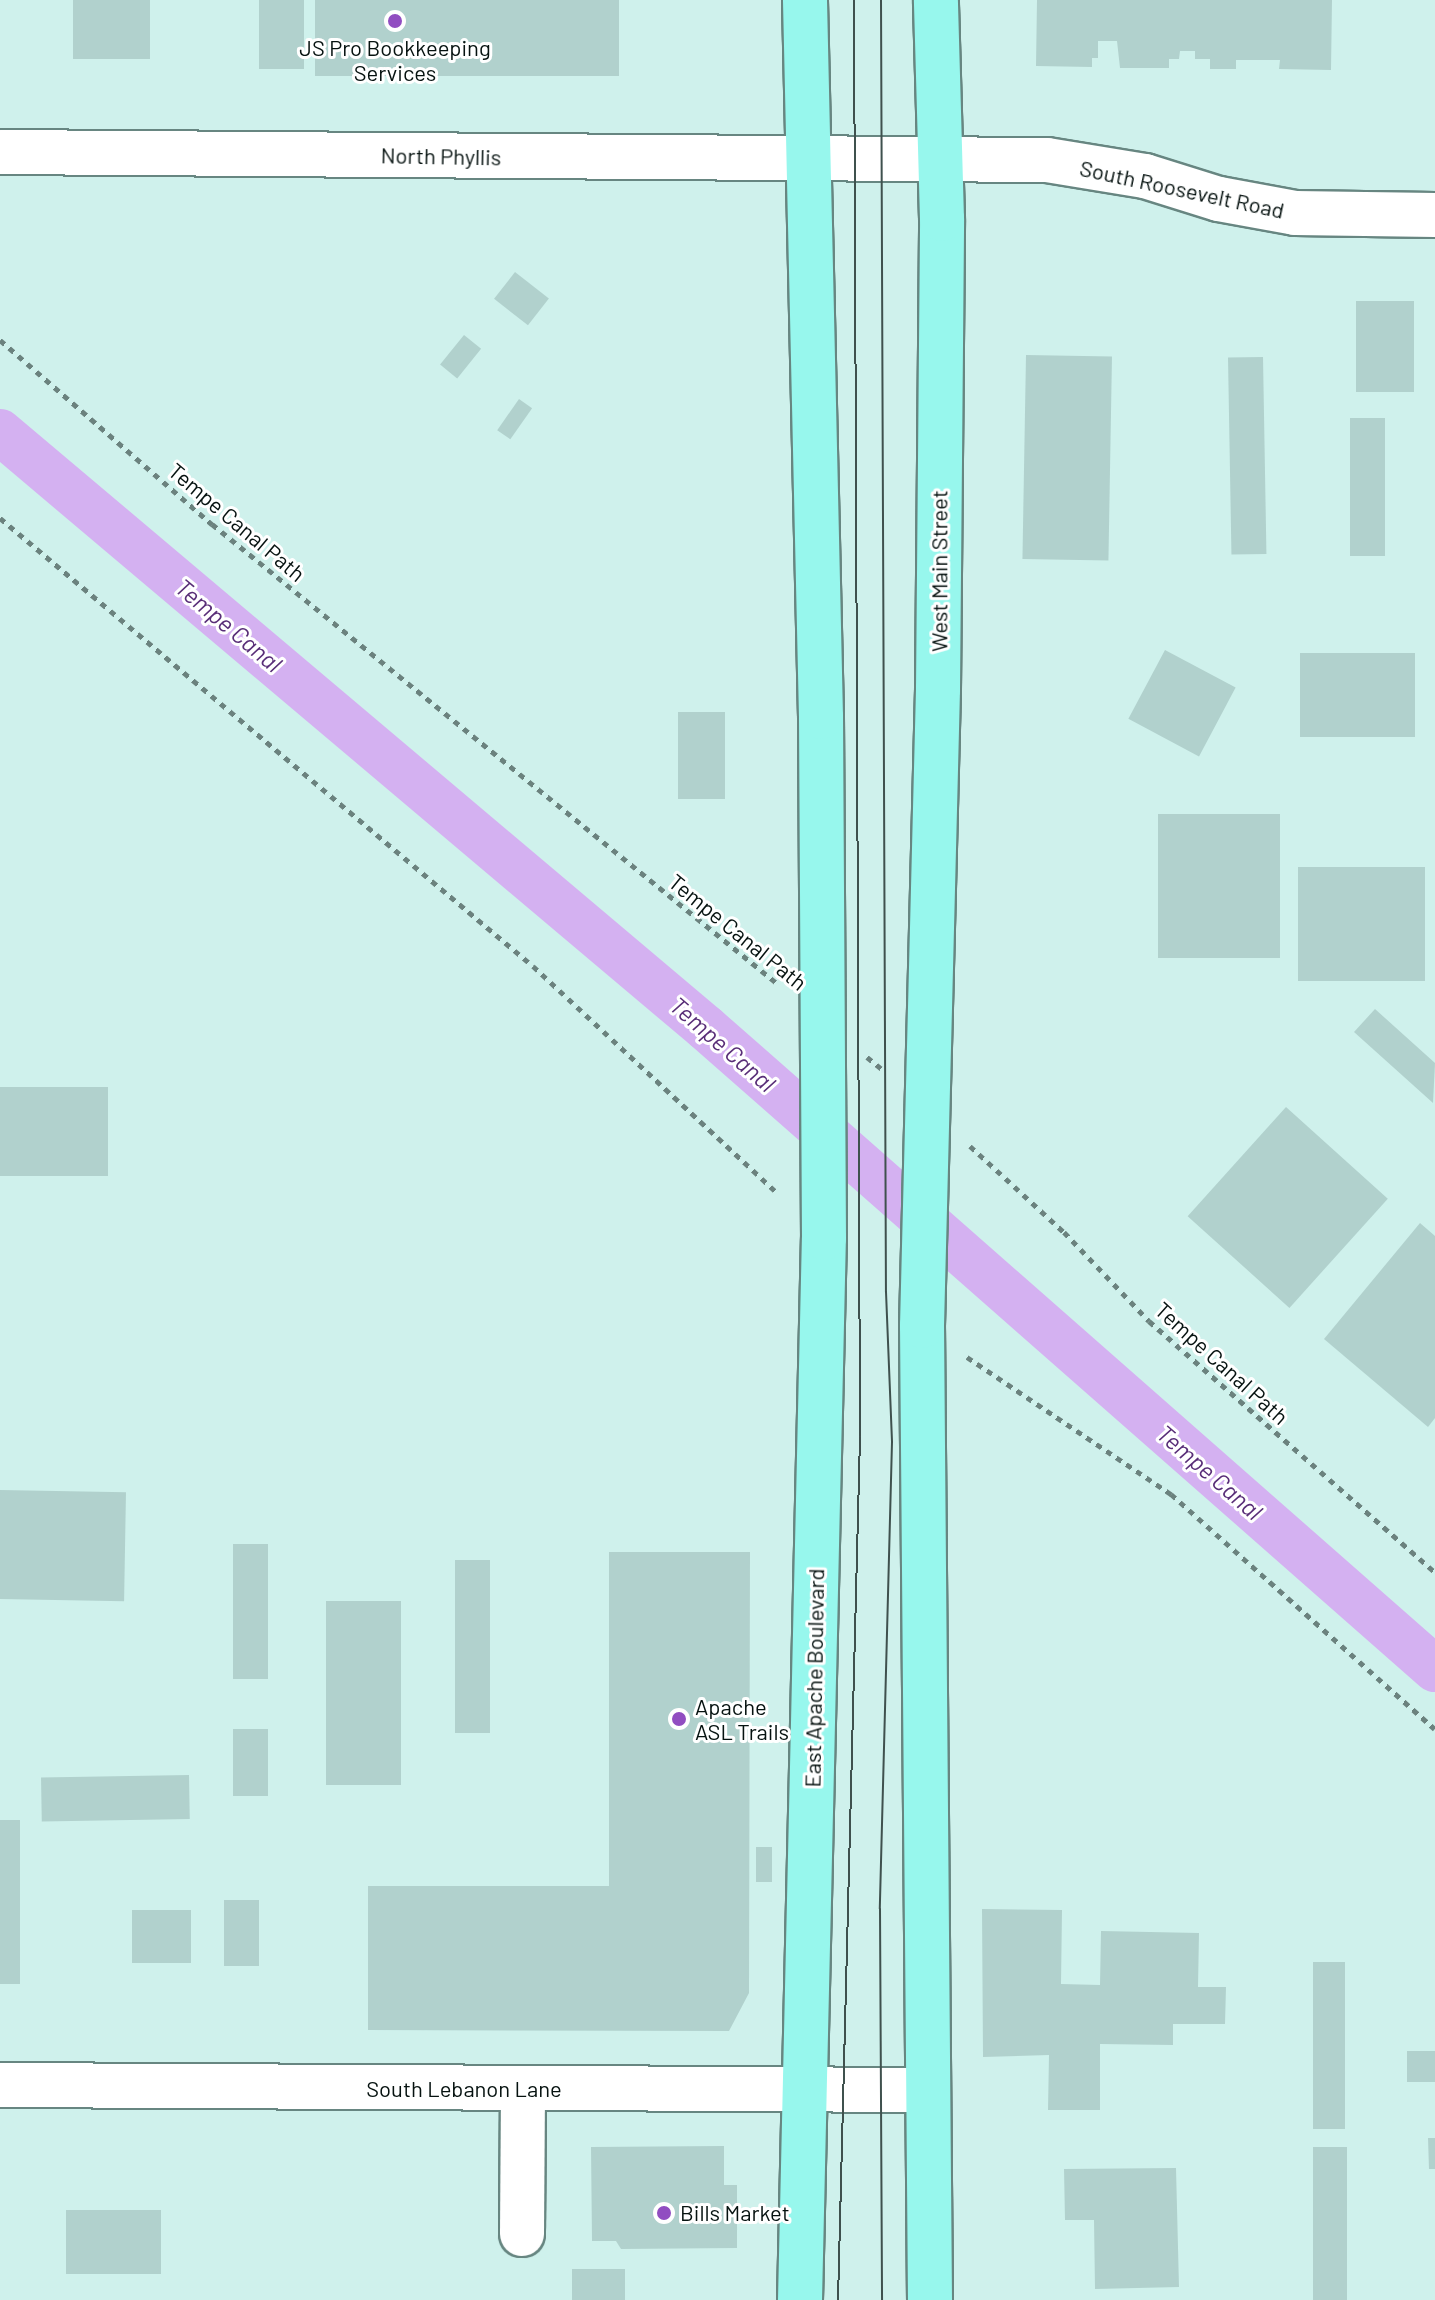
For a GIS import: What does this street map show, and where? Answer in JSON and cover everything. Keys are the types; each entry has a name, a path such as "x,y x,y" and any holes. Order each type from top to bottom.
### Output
{"main road":[{"path":"805,0 806,159 821,717 823,1038"},
{"name":"West Main Street","path":"926,1124 938,689 941,158 936,0"},
{"name":"East Apache Boulevard","path":"800,2300 824,1218 823,1038"},
{"path":"926,1124 922,1326 930,2300"}],"street":[{"name":"North Phyllis","path":"0,152 882,159"},
{"name":"South Roosevelt Road","path":"882,159 1047,160 1145,176 1219,199 1295,213 1435,215"},
{"name":"South Lebanon Lane","path":"0,2085 804,2092 927,2090"},
{"path":"522,2234 523,2089"}],"path":[{"name":"Tempe Canal Path","path":"0,340 212,524 823,1038 926,1124 1064,1232 1149,1321 1435,1572"},
{"path":"0,518 533,966 824,1218"},
{"path":"922,1326 1171,1494 1435,1729"}],"building":[{"path":"73,0 150,0 150,59 73,59"},
{"path":"259,0 304,0 304,69 259,69"},
{"path":"315,0 619,0 619,76 315,76"},
{"path":"1037,0 1332,0 1331,70 1279,69 1280,60 1236,60 1236,69 1210,69 1210,59 1195,59 1195,51 1180,51 1179,59 1169,59 1169,68 1120,68 1117,41 1098,41 1098,58 1092,58 1092,67 1036,66"},
{"path":"515,272 549,298 528,325 494,299"},
{"path":"1356,301 1414,301 1414,392 1356,392"},
{"path":"464,335 481,349 457,378 440,365"},
{"path":"1026,355 1112,357 1108,560 1022,559"},
{"path":"1263,357 1266,554 1231,555 1228,358"},
{"path":"519,399 532,408 510,439 497,430"},
{"path":"1350,418 1385,418 1385,556 1350,556"},
{"path":"1165,650 1236,688 1199,756 1128,719"},
{"path":"1300,653 1415,653 1415,737 1300,737"},
{"path":"678,712 725,712 725,799 678,799"},
{"path":"1158,814 1280,814 1280,958 1158,958"},
{"path":"1298,867 1425,867 1425,981 1298,981"},
{"path":"1375,1009 1435,1063 1433,1103 1354,1032"},
{"path":"0,1087 108,1087 108,1176 0,1176"},
{"path":"1286,1107 1388,1199 1289,1308 1188,1216"},
{"path":"1420,1223 1435,1236 1435,1418 1428,1427 1324,1339"},
{"path":"0,1490 126,1492 124,1601 0,1599"},
{"path":"233,1544 268,1544 268,1679 233,1679"},
{"name":"Apache ASL Trails","path":"609,1552 750,1552 749,1993 729,2031 368,2030 368,1886 609,1886"},
{"path":"455,1560 490,1560 490,1733 455,1733"},
{"path":"326,1601 401,1601 401,1785 326,1785"},
{"path":"233,1729 268,1729 268,1796 233,1796"},
{"path":"189,1775 190,1819 42,1822 41,1778"},
{"path":"0,1820 20,1820 20,1984 0,1984"},
{"path":"756,1847 772,1847 772,1882 756,1882"},
{"path":"224,1900 259,1900 259,1966 224,1966"},
{"path":"982,1909 1062,1910 1061,1984 1100,1985 1101,1931 1199,1933 1198,1987 1226,1987 1225,2024 1173,2024 1173,2045 1100,2044 1100,2110 1048,2110 1049,2055 983,2057"},
{"path":"132,1910 191,1910 191,1963 132,1963"},
{"path":"1313,1962 1345,1962 1345,2129 1313,2129"},
{"path":"1407,2051 1435,2051 1435,2082 1407,2082"},
{"path":"1428,2138 1435,2138 1435,2169 1429,2169"},
{"name":"Bills Market","path":"724,2146 724,2185 737,2185 737,2248 621,2249 616,2241 592,2241 591,2147"},
{"path":"1313,2147 1347,2147 1347,2300 1313,2300"},
{"path":"1176,2168 1179,2287 1095,2289 1094,2220 1065,2220 1064,2169"},
{"path":"66,2210 161,2210 161,2274 66,2274"},
{"path":"572,2269 625,2269 625,2300 572,2300"}],"waterway":[{"name":"Tempe Canal","path":"0,432 706,1028 1435,1669"}],"tram line":[{"path":"838,2300 860,1436 854,0"},
{"path":"881,0 886,1292 892,1442 880,1909 882,2300"}],"place":[{"name":"JS Pro Bookkeeping Services","path":"395,21"},
{"name":"Apache ASL Trails","path":"679,1719"},
{"name":"Bills Market","path":"664,2213"}]}
